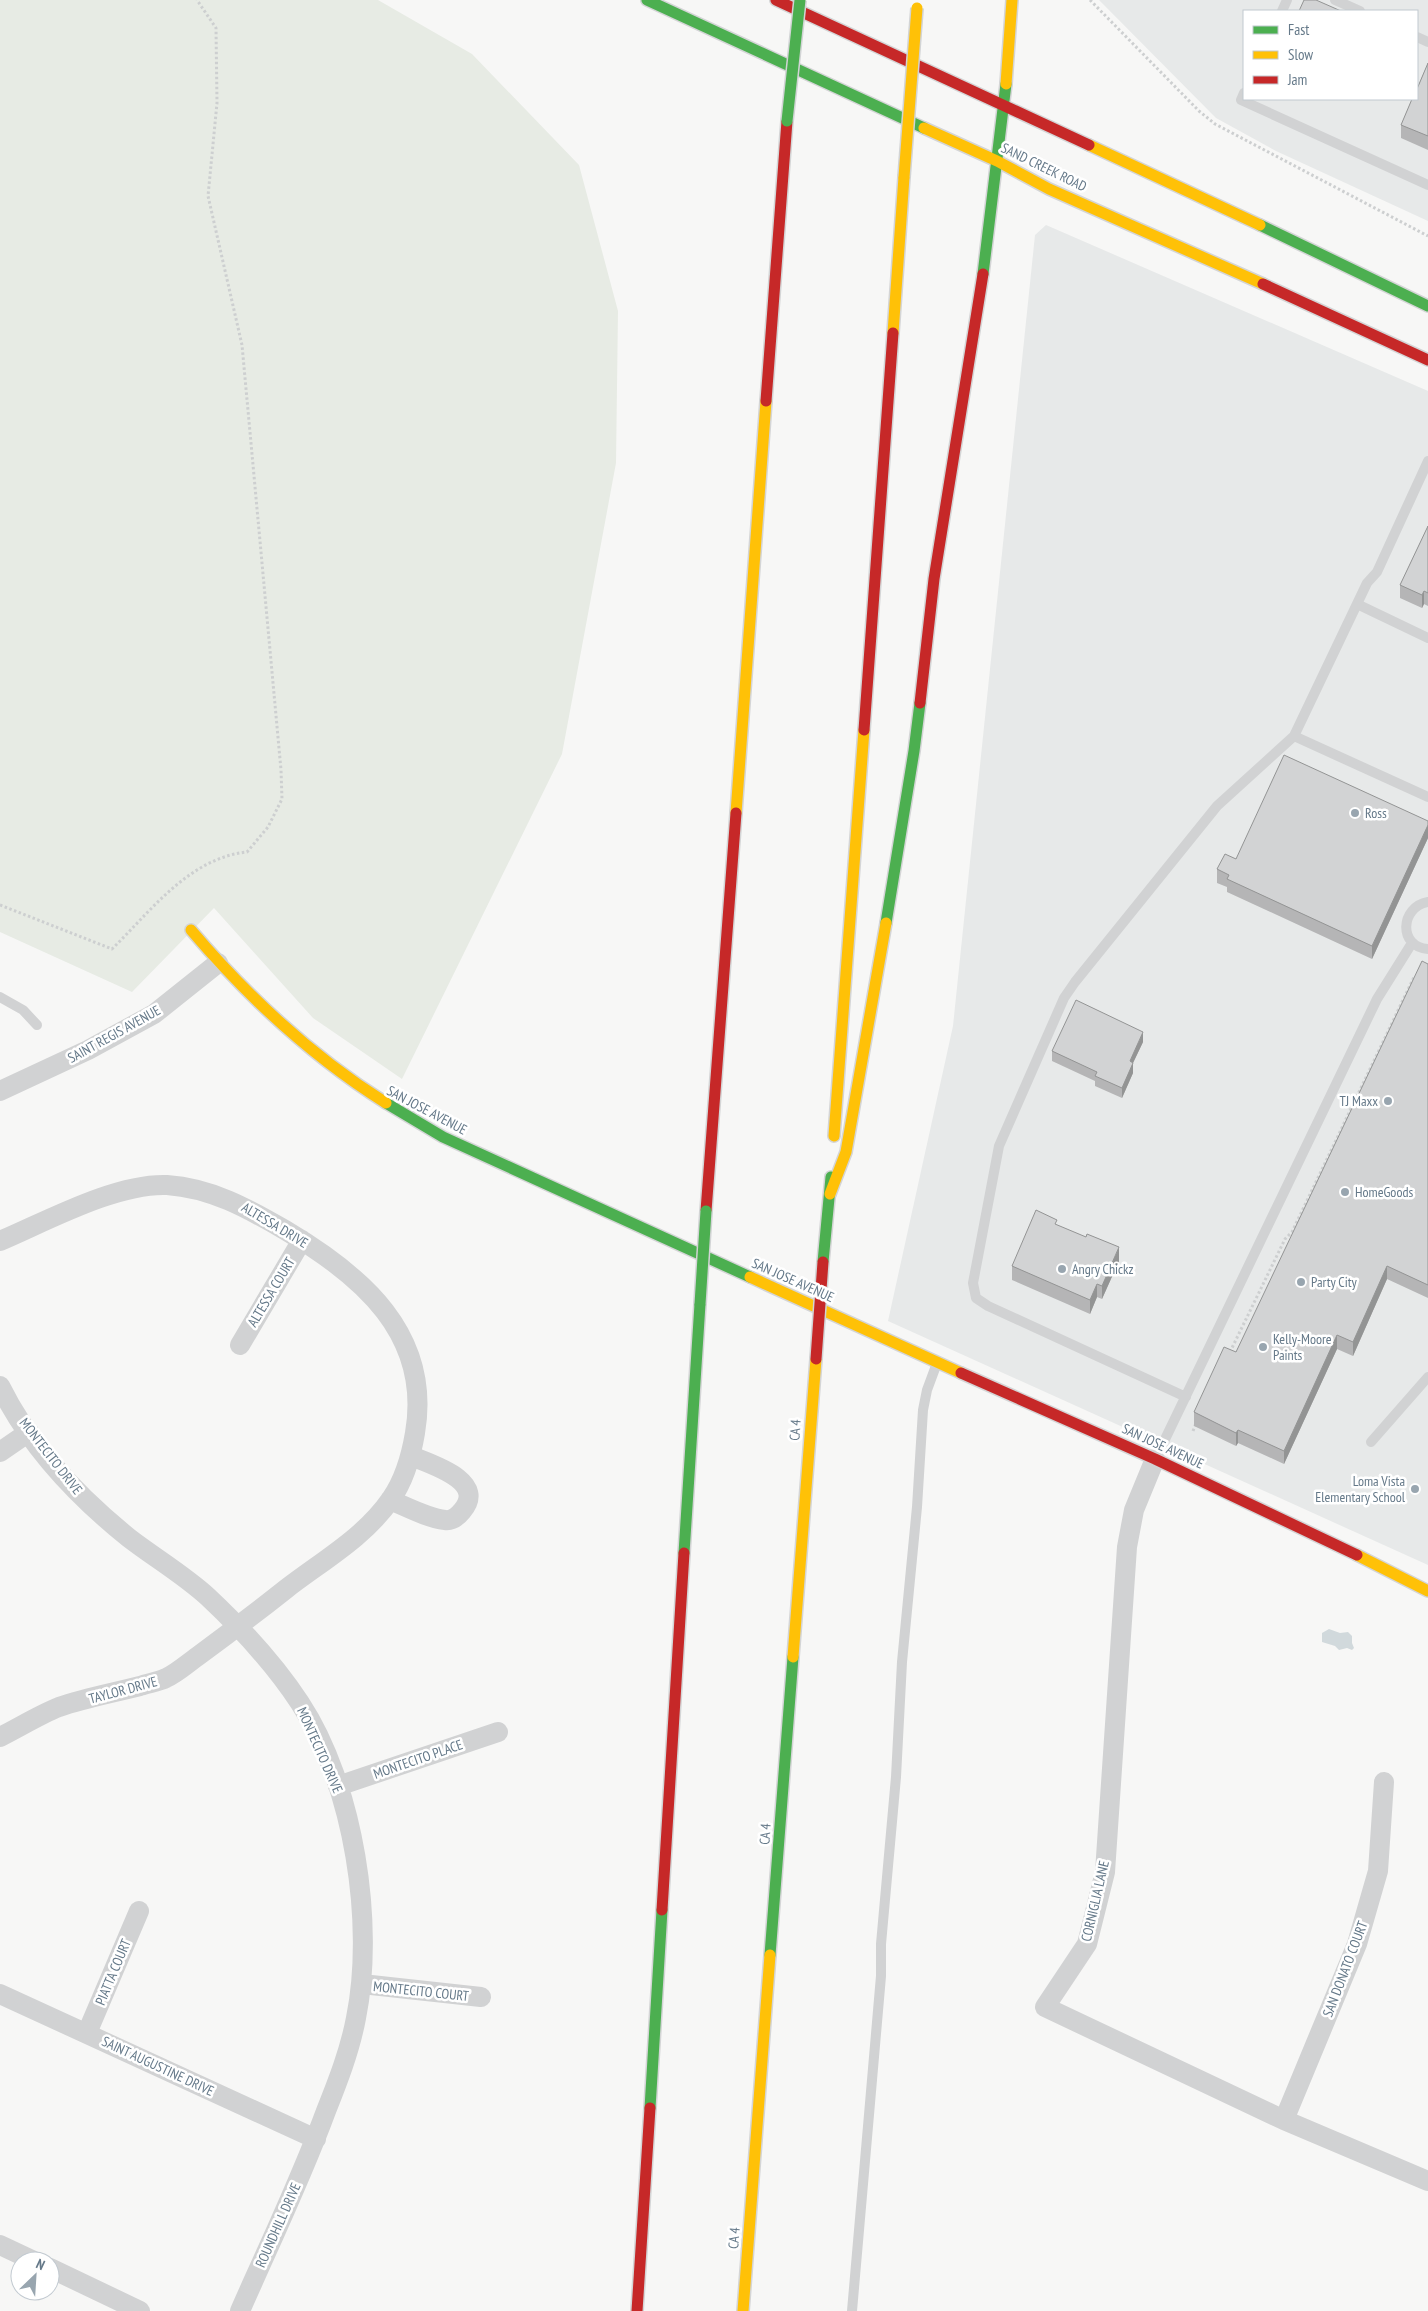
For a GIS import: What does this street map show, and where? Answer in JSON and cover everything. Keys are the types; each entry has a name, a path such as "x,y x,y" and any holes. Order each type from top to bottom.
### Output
{"main road":[{"name":"SAND CREEK ROAD","path":"647,0 997,161 1049,188 1312,305 1428,360"},
{"path":"776,0 1428,306"},
{"path":"782,19 783,0"},
{"path":"637,2311 706,1211 787,121 800,0"},
{"path":"830,1194 846,1152 857,1097 914,751 934,579 978,314 1005,106 1012,0"},
{"name":"CA 4","path":"743,2311 823,1262 830,1194 917,4"},
{"path":"780,48 787,121"},
{"name":"SAN JOSE AVENUE","path":"191,930 218,963 295,1037 358,1086 406,1118 443,1137 1155,1459 1322,1538 1428,1591"}],"street":[{"name":"SAINT REGIS AVENUE","path":"0,1091 88,1050 154,1014 218,963"},
{"name":"ALTESSA DRIVE","path":"0,1241 92,1201 131,1189 165,1185 202,1190 243,1205 302,1240 350,1273 376,1298 396,1325 408,1350 417,1381 419,1410 411,1456 402,1480 390,1500 361,1534 238,1627"},
{"name":"ALTESSA COURT","path":"240,1345 302,1240"},
{"name":"MONTECITO DRIVE","path":"0,1386 29,1432 65,1478 93,1508 206,1595 238,1627 275,1669 301,1705 320,1741 338,1786 352,1836 359,1880 362,1984 356,2020 343,2064 316,2138"},
{"path":"0,1452 29,1432"},
{"path":"390,1500 426,1515 447,1520 458,1516 465,1508 468,1496 465,1484 451,1472 411,1456"},
{"name":"CORNIGLIA LANE","path":"1155,1459 1134,1510 1127,1547 1104,1872 1087,1944 1045,2007 1284,2120 1428,2181"},
{"name":"TAYLOR DRIVE","path":"0,1737 60,1707 166,1679 238,1627"},
{"name":"MONTECITO PLACE","path":"338,1786 498,1732"},
{"name":"SAN DONATO COURT","path":"1284,2120 1357,1944 1378,1871 1384,1782"},
{"name":"PIATTA COURT","path":"87,2034 140,1911"},
{"name":"MONTECITO COURT","path":"362,1984 481,1997"},
{"name":"SAINT AUGUSTINE DRIVE","path":"0,1994 316,2138"},
{"name":"ROUNDHILL DRIVE","path":"240,2311 316,2138"},
{"path":"0,2245 13,2251"},
{"path":"60,2273 140,2311"}],"lane":[{"path":"1335,0 1358,10"},
{"path":"1243,95 1241,100 1428,185"},
{"path":"1186,1397 988,1306 976,1298 973,1283 999,1146 1064,998 1074,982 1216,806 1294,736 1367,583 1377,572 1428,461"},
{"path":"1357,604 1428,638"},
{"path":"1294,736 1428,797"},
{"path":"1428,902 1414,907 1406,921 1405,929 1412,943 1418,947 1428,949"},
{"path":"1155,1459 1377,999 1412,943"},
{"path":"0,998 23,1010 37,1025"},
{"path":"852,2311 881,1976 881,1944 896,1778 902,1662 917,1507 923,1410 927,1390 938,1362"},
{"path":"1371,1442 1428,1377"}],"path":[{"path":"0,905 112,949 174,886 194,872 232,853 247,852 268,827 282,799 281,770 242,344 208,196 217,103 216,28 197,0"},
{"path":"1090,0 1214,124 1428,236"},
{"path":"1226,1361 1285,1239 1292,1232 1414,977 1421,980"},
{"path":"1193,1431 1197,1422"}],"shaded area":[{"path":"0,0 378,0 472,54 579,165 618,311 616,463 562,754 402,1079 313,1018 214,908 132,992 0,932"},
{"path":"1099,0 1428,0 1428,221 1276,151 1216,118"},
{"path":"1046,225 1428,391 1428,1565 888,1321 953,1026 1035,235"},
{"path":"1329,1629 1340,1633 1348,1632 1352,1636 1354,1648 1352,1650 1347,1648 1339,1650 1335,1646 1322,1642 1322,1633"}],"building":[{"path":"1304,0 1316,0 1339,10 1299,10"},
{"path":"1428,63 1428,136 1401,125 1412,100 1418,100 1418,87"},
{"path":"1428,526 1428,593 1424,591 1422,595 1400,585"},
{"path":"1284,755 1428,821 1428,825 1372,946 1227,879 1229,875 1217,869 1225,854 1236,859"},
{"path":"1422,961 1428,964 1428,1285 1387,1266 1353,1342 1337,1335 1284,1451 1238,1430 1236,1433 1194,1412 1224,1347 1236,1352"},
{"path":"1076,1000 1143,1032 1130,1061 1133,1063 1122,1088 1095,1076 1097,1072 1052,1051"},
{"path":"1036,1210 1057,1220 1055,1224 1086,1237 1087,1234 1119,1247 1102,1286 1097,1284 1090,1300 1012,1266"}],"traffic: fast":[{"path":"647,0 924,128"},
{"path":"787,121 800,0"},
{"path":"983,274 1006,84"},
{"path":"1260,225 1428,306"},
{"path":"886,923 920,703"},
{"path":"386,1103 443,1137 750,1277"},
{"path":"823,1262 831,1177"},
{"path":"700,1304 706,1211"},
{"path":"684,1553 700,1304"},
{"path":"770,1955 793,1657"},
{"path":"650,2108 662,1910"}],"traffic: slow":[{"path":"1006,84 1012,0"},
{"path":"904,177 917,8"},
{"path":"924,128 997,161 1049,189 1263,284"},
{"path":"1089,145 1260,225"},
{"path":"893,333 904,177"},
{"path":"736,813 766,401"},
{"path":"834,1136 864,730"},
{"path":"830,1194 846,1152 886,923"},
{"path":"191,930 235,979 282,1024 332,1066 386,1103"},
{"path":"750,1277 961,1373"},
{"path":"793,1657 816,1359"},
{"path":"1357,1555 1428,1591"},
{"path":"743,2311 770,1955"}],"traffic: jam":[{"path":"776,0 1089,145"},
{"path":"766,401 787,121"},
{"path":"920,703 934,579 983,274"},
{"path":"1263,284 1428,360"},
{"path":"864,730 893,333"},
{"path":"706,1211 736,813"},
{"path":"816,1359 823,1262"},
{"path":"961,1373 1155,1459 1357,1555"},
{"path":"662,1910 684,1553"},
{"path":"637,2311 650,2108"}],"place":[{"name":"Ross","path":"1355,813"},
{"name":"TJ Maxx","path":"1388,1101"},
{"name":"HomeGoods","path":"1345,1192"},
{"name":"Angry Chickz","path":"1062,1269"},
{"name":"Party City","path":"1301,1282"},
{"name":"Kelly-Moore Paints","path":"1263,1347"},
{"name":"Loma Vista Elementary School","path":"1415,1489"}]}
